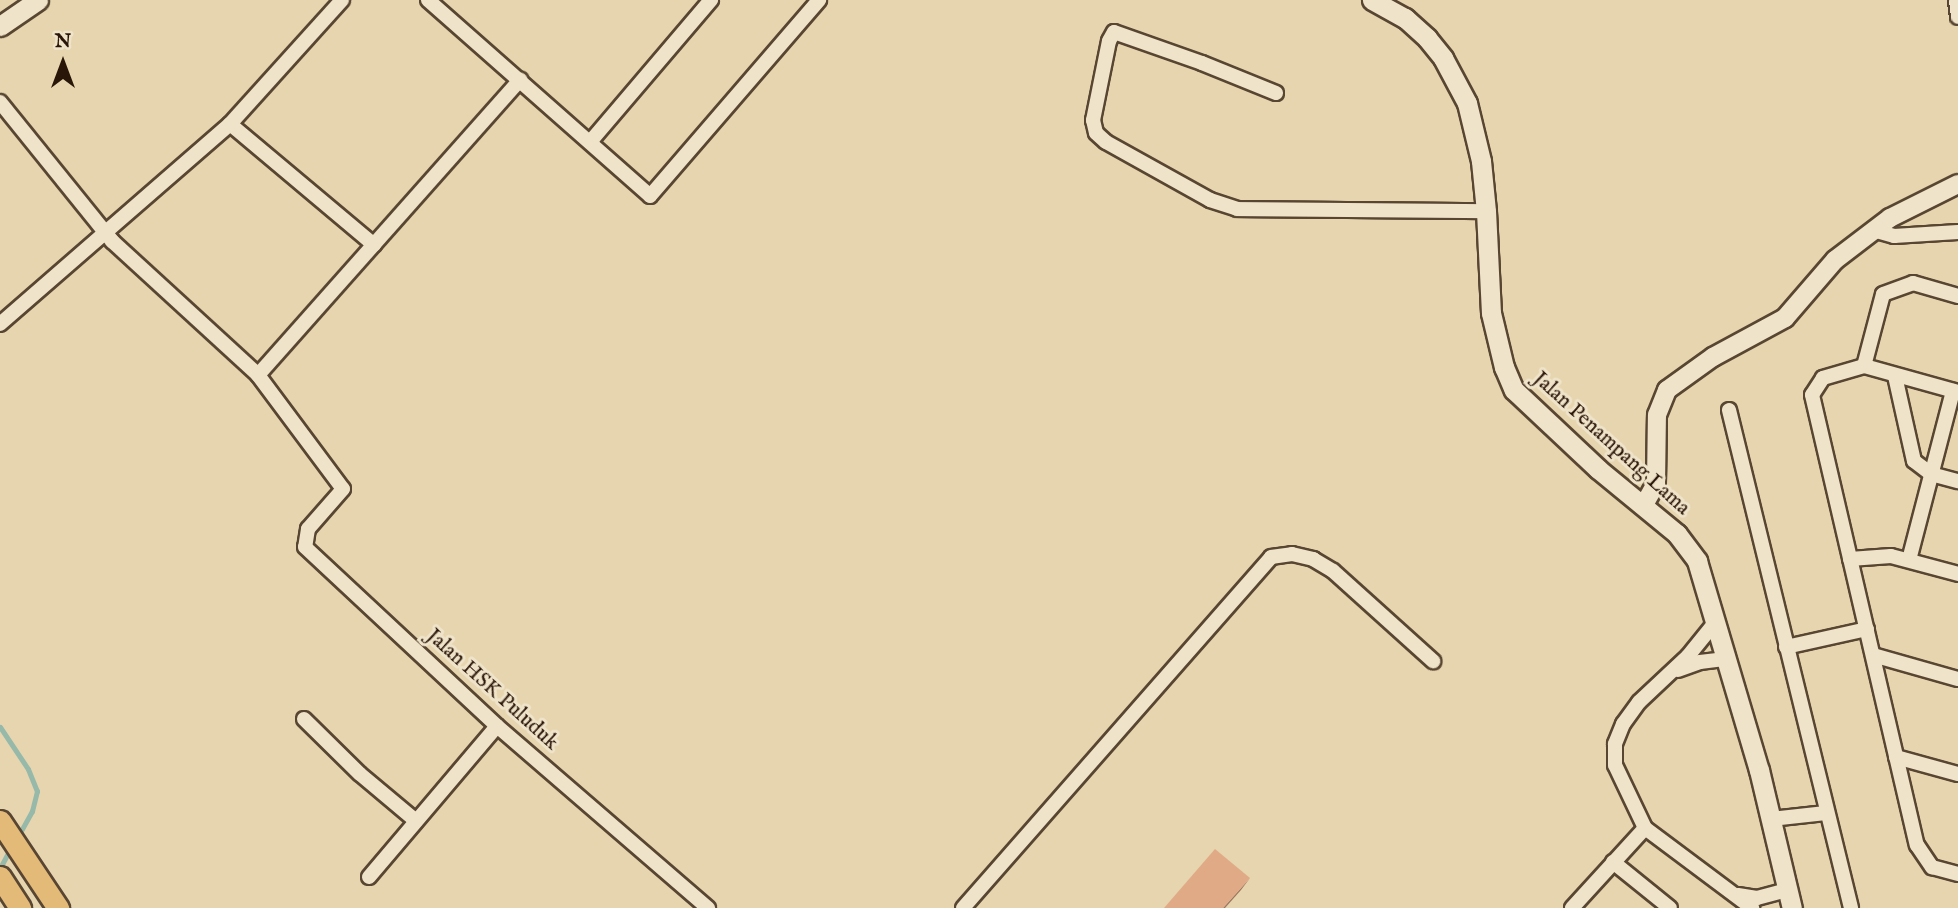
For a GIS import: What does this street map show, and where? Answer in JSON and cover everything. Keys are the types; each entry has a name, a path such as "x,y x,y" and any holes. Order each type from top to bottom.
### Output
{"main road":[{"path":"0,26 38,0"},
{"name":"Jalan Penampang Lama","path":"1372,0 1405,19 1427,38 1443,58 1467,103 1480,160 1486,211 1491,313 1504,367 1514,390 1598,469 1677,534 1697,561 1771,819 1790,899"},
{"path":"2,823 58,908"},
{"path":"2,881 20,908"}],"street":[{"path":"0,324 230,124 342,0"},
{"path":"428,0 650,196 819,0"},
{"path":"590,142 711,0"},
{"path":"1956,0 1958,18"},
{"path":"1276,93 1202,63 1114,33 1109,41 1093,120 1096,133 1106,142 1210,200 1237,209 1486,211"},
{"path":"0,102 104,232 258,375 520,80"},
{"path":"230,124 374,245"},
{"path":"1644,505 1656,483 1657,415 1667,390 1713,357 1785,318 1835,260 1873,230 1890,218 1958,184"},
{"path":"1873,230 1894,236 1958,232"},
{"path":"1864,366 1883,294 1913,283 1958,296"},
{"path":"1909,560 1956,391 1864,366 1823,379 1812,395 1917,845 1932,867 1958,874"},
{"name":"Jalan HSK Puluduk","path":"258,375 343,489 308,528 305,547 497,726 708,908"},
{"path":"1895,376 1914,461 1931,474 1958,481"},
{"path":"1729,410 1850,908"},
{"path":"963,908 1271,557 1292,554 1313,559 1333,571 1433,661"},
{"path":"1850,559 1878,555 1909,560 1958,574"},
{"path":"1714,624 1674,672 1639,702 1623,724 1615,744 1615,765 1645,828 1752,908"},
{"path":"1786,648 1867,629"},
{"path":"1873,655 1958,679"},
{"path":"1674,672 1700,662 1724,659"},
{"path":"304,719 360,774 416,821"},
{"path":"369,877 497,726"},
{"path":"1896,757 1958,774"},
{"path":"1771,819 1826,813"},
{"path":"1572,908 1645,828"},
{"path":"1613,862 1670,908"},
{"path":"1730,894 1790,899"}],"building":[{"path":"1215,849 1250,878 1223,908 1164,908"}],"waterway":[{"path":"0,727 28,769 37,791 32,811 17,838"},
{"path":"0,868 10,849"}]}
